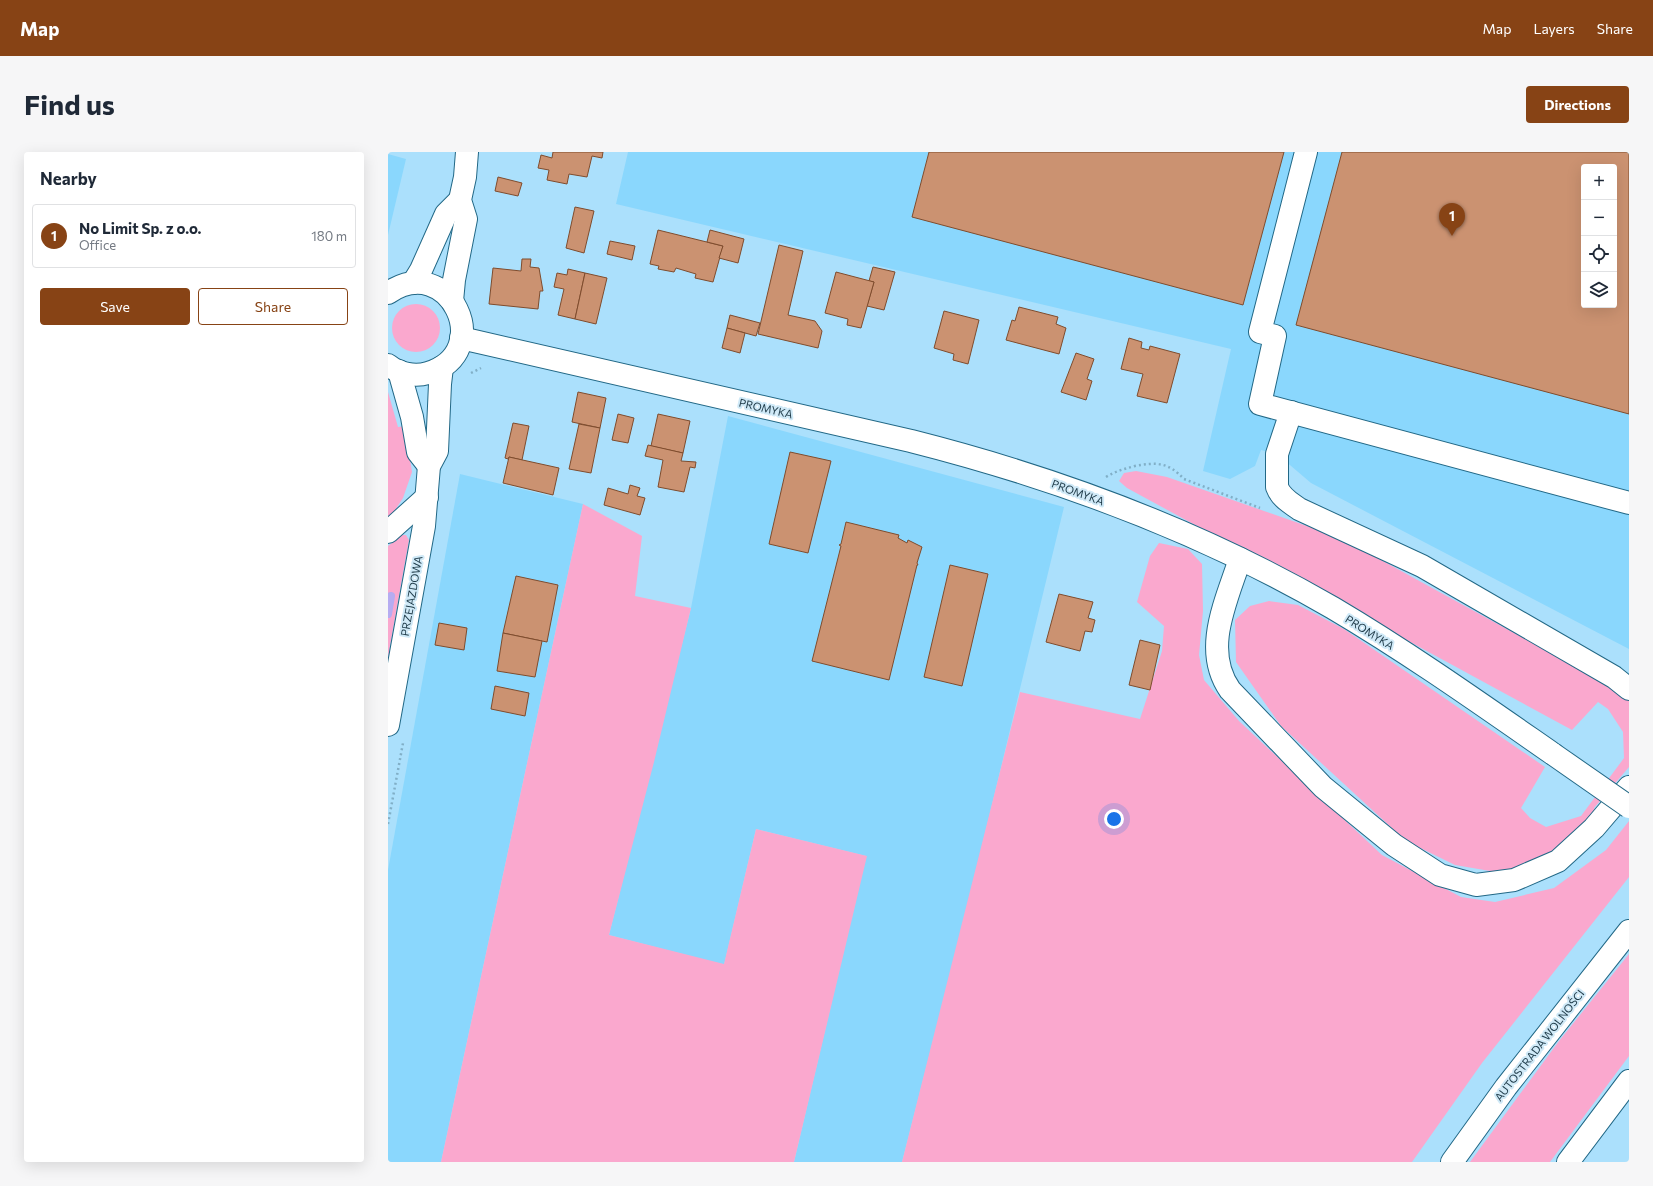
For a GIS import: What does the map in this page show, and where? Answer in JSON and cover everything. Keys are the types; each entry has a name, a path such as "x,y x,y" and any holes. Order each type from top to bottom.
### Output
{"main road":[{"path":"413,283 428,256 446,214 460,200 466,177 467,152"},
{"path":"1306,152 1260,332 1275,336 1260,404 1629,503"},
{"path":"452,301 454,280 466,219 460,200"},
{"path":"388,293 403,285 413,283 435,287 445,293 452,301 461,318 461,338 456,352 442,367 426,374 417,375 393,368"},
{"name":"PROMYKA","path":"461,338 978,458 1061,485 1152,520 1240,559 1332,608 1441,676 1629,807"},
{"name":"PRZEJAZDOWA","path":"388,725 424,526 429,466 437,451 442,367"},
{"path":"393,368 412,417 418,452 429,466"},
{"path":"1291,412 1277,454 1277,487 1279,492 1287,500 1299,509 1422,566 1515,618 1614,677 1629,688"},
{"path":"388,532 427,498"},
{"path":"1240,559 1222,613 1216,642 1218,666 1222,679 1230,690 1323,787 1394,845 1440,875 1476,885 1514,880 1558,861 1594,828 1629,787"},
{"name":"AUTOSTRADA WOLNOŚCI","path":"1452,1162 1506,1088 1629,931"},
{"path":"1568,1162 1629,1081"}],"path":[{"path":"1104,478 1116,470 1153,463 1176,471 1184,479 1261,508"}],"shaded area":[{"path":"628,152 1629,152 1629,649 1311,483 1277,454 1261,450 1255,466 1230,479 1203,471 1231,349 616,204"},
{"path":"388,154 406,159 388,235"},
{"path":"411,304 421,304 433,311 440,323 440,333 433,345 421,352 411,352 403,348 396,341 392,333 392,323 396,315 403,308"},
{"path":"388,392 398,427 405,426 412,472 403,498 388,521"},
{"path":"728,416 1064,507 966,912 902,1162 794,1162 866,856 756,829 724,965 609,935 691,608"},
{"path":"1136,471 1167,477 1341,538 1629,696 1629,767 1594,808 1599,815 1556,851 1524,868 1496,872 1455,865 1406,841 1281,726 1236,662 1235,620 1250,606 1269,601 1298,605 1344,629 1545,767 1521,808 1530,818 1546,827 1581,816 1624,758 1623,732 1608,709 1598,702 1572,730 1127,488 1119,481 1124,473"},
{"path":"460,474 583,504 441,1162 388,1162 388,870"},
{"path":"583,504 642,536 635,596 691,608 654,762 609,935 724,964 756,829 867,856 794,1162 441,1162"},
{"path":"402,535 406,535 409,540 388,657 388,546"},
{"path":"1159,543 1188,549 1202,564 1203,611 1199,655 1204,680 1239,721 1382,855 1461,897 1495,902 1554,888 1606,850 1629,821 1629,877 1482,1063 1412,1162 902,1162 1020,692 1140,719 1162,651 1164,626 1137,602 1150,556"},
{"path":"1629,954 1629,1056 1550,1162 1470,1162 1559,1041"}],"building":[{"path":"553,152 603,152 602,158 592,156 587,177 569,174 567,184 547,180 549,170 538,168 541,155 552,158"},
{"path":"929,152 1284,152 1243,305 912,217"},
{"path":"1342,152 1629,152 1629,414 1296,325"},
{"path":"498,177 522,183 518,196 495,191"},
{"path":"575,207 594,211 584,253 566,248"},
{"path":"658,230 723,246 713,282 695,278 696,274 676,268 674,272 658,269 659,266 650,264"},
{"path":"710,230 744,239 738,263 719,258 723,246 707,242"},
{"path":"610,241 635,246 632,260 607,254"},
{"path":"779,245 803,251 788,315 815,321 822,331 818,348 758,334"},
{"path":"522,259 531,259 530,267 539,268 543,291 540,291 538,309 489,304 493,268 521,271"},
{"path":"873,267 895,272 884,310 867,306 874,282 869,281"},
{"path":"568,269 585,273 575,319 558,315 564,289 554,287 557,273 567,275"},
{"path":"836,272 874,282 861,328 847,325 848,319 825,313"},
{"path":"585,273 607,278 596,324 575,319"},
{"path":"1019,307 1058,317 1056,324 1066,328 1059,354 1006,340 1012,320 1015,321"},
{"path":"944,311 979,320 968,364 953,360 954,354 934,348"},
{"path":"730,315 760,323 756,336 727,328"},
{"path":"727,328 745,333 740,353 722,348"},
{"path":"1129,338 1142,342 1141,348 1149,350 1150,346 1180,354 1167,403 1137,396 1143,374 1121,369"},
{"path":"1076,353 1094,359 1087,379 1092,381 1086,400 1061,392"},
{"path":"578,392 606,398 600,428 572,422"},
{"path":"618,414 634,418 628,443 612,440"},
{"path":"658,414 690,421 683,453 651,446"},
{"path":"513,423 529,426 522,460 509,457 508,459 505,458"},
{"path":"579,424 600,428 591,473 569,469"},
{"path":"648,445 683,453 681,461 696,462 695,468 690,467 684,492 658,487 663,460 645,456"},
{"path":"790,452 831,461 808,553 769,544"},
{"path":"509,457 559,468 553,495 503,483"},
{"path":"630,485 640,488 637,496 645,498 640,515 604,505 608,488 628,494"},
{"path":"846,522 899,535 898,538 907,543 908,540 922,547 889,680 812,661 841,546 839,545 841,544"},
{"path":"950,565 988,574 962,686 924,677"},
{"path":"516,576 558,585 547,642 503,633"},
{"path":"1059,594 1093,602 1088,618 1095,620 1092,632 1085,631 1080,651 1046,642"},
{"path":"439,623 467,628 464,650 435,645"},
{"path":"503,633 542,641 535,677 497,671"},
{"path":"1140,640 1160,645 1150,690 1129,685"},
{"path":"495,686 529,693 525,716 491,709"}],"waterway":[{"path":"388,614 391,596"}],"place":[{"name":"No Limit Sp. z o.o.","path":"1452,236"}]}
